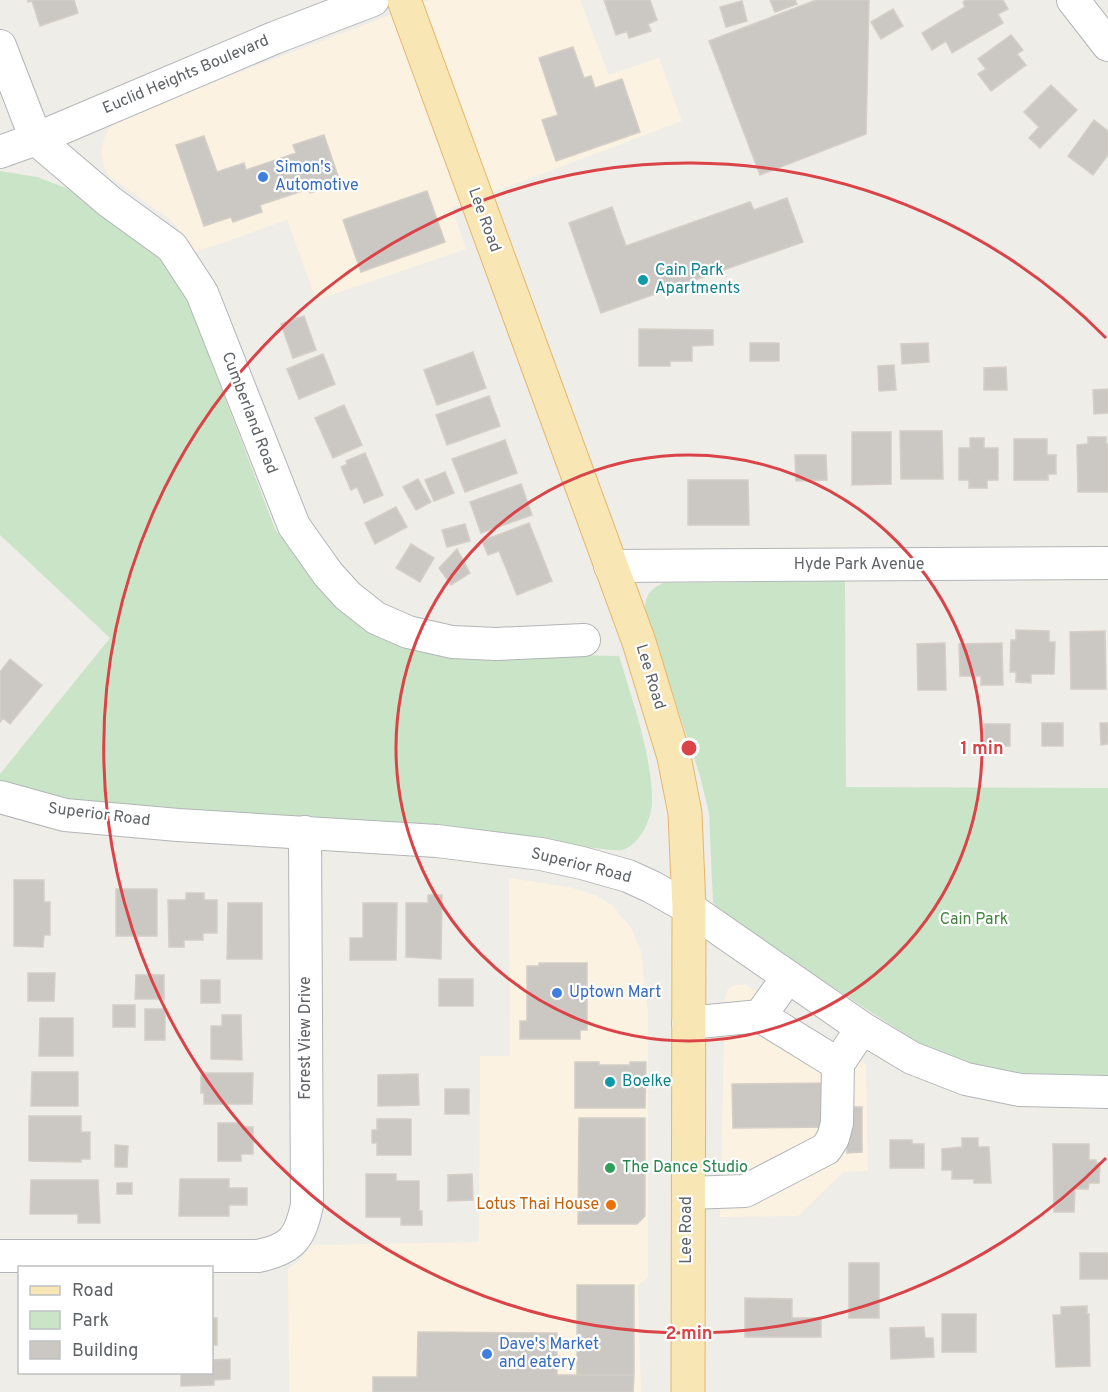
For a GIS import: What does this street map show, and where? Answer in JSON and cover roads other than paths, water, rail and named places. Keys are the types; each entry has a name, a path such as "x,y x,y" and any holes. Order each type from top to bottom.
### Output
{"main road":[{"name":"Lee Road","path":"404,0 639,642 674,757 685,813 689,908 687,1392"}],"street":[{"name":"Euclid Heights Boulevard","path":"0,152 36,139 274,38 374,0"},
{"path":"1073,0 1108,45"},
{"name":"Cumberland Road","path":"0,46 36,139 110,202 172,248 202,293 294,526 328,574 348,596 376,618 408,632 452,642 496,644 584,639"},
{"name":"Hyde Park Avenue","path":"610,566 1108,563"},
{"name":"Superior Road","path":"0,797 65,815 178,825 437,841 541,854 637,879 689,908 862,1028 912,1058 966,1080 1020,1090 1108,1092"},
{"name":"Forest View Drive","path":"0,1256 258,1256 277,1252 293,1242 303,1226 307,1205 305,832"},
{"path":"760,1016 788,977"},
{"path":"688,1023 760,1016 838,1064"},
{"path":"688,1193 745,1191 826,1149 833,1138 837,1123 838,1064 862,1028"}],"place":[{"name":"Simon's Automotive","path":"263,177"},
{"name":"Cain Park Apartments","path":"643,280"},
{"name":"Uptown Mart","path":"557,993"},
{"name":"Boelke","path":"610,1082"},
{"name":"The Dance Studio","path":"610,1168"},
{"name":"Lotus Thai House","path":"611,1205"},
{"name":"Dave's Market and eatery","path":"487,1354"}],"park label":[{"name":"Cain Park","path":"974,920"}]}
